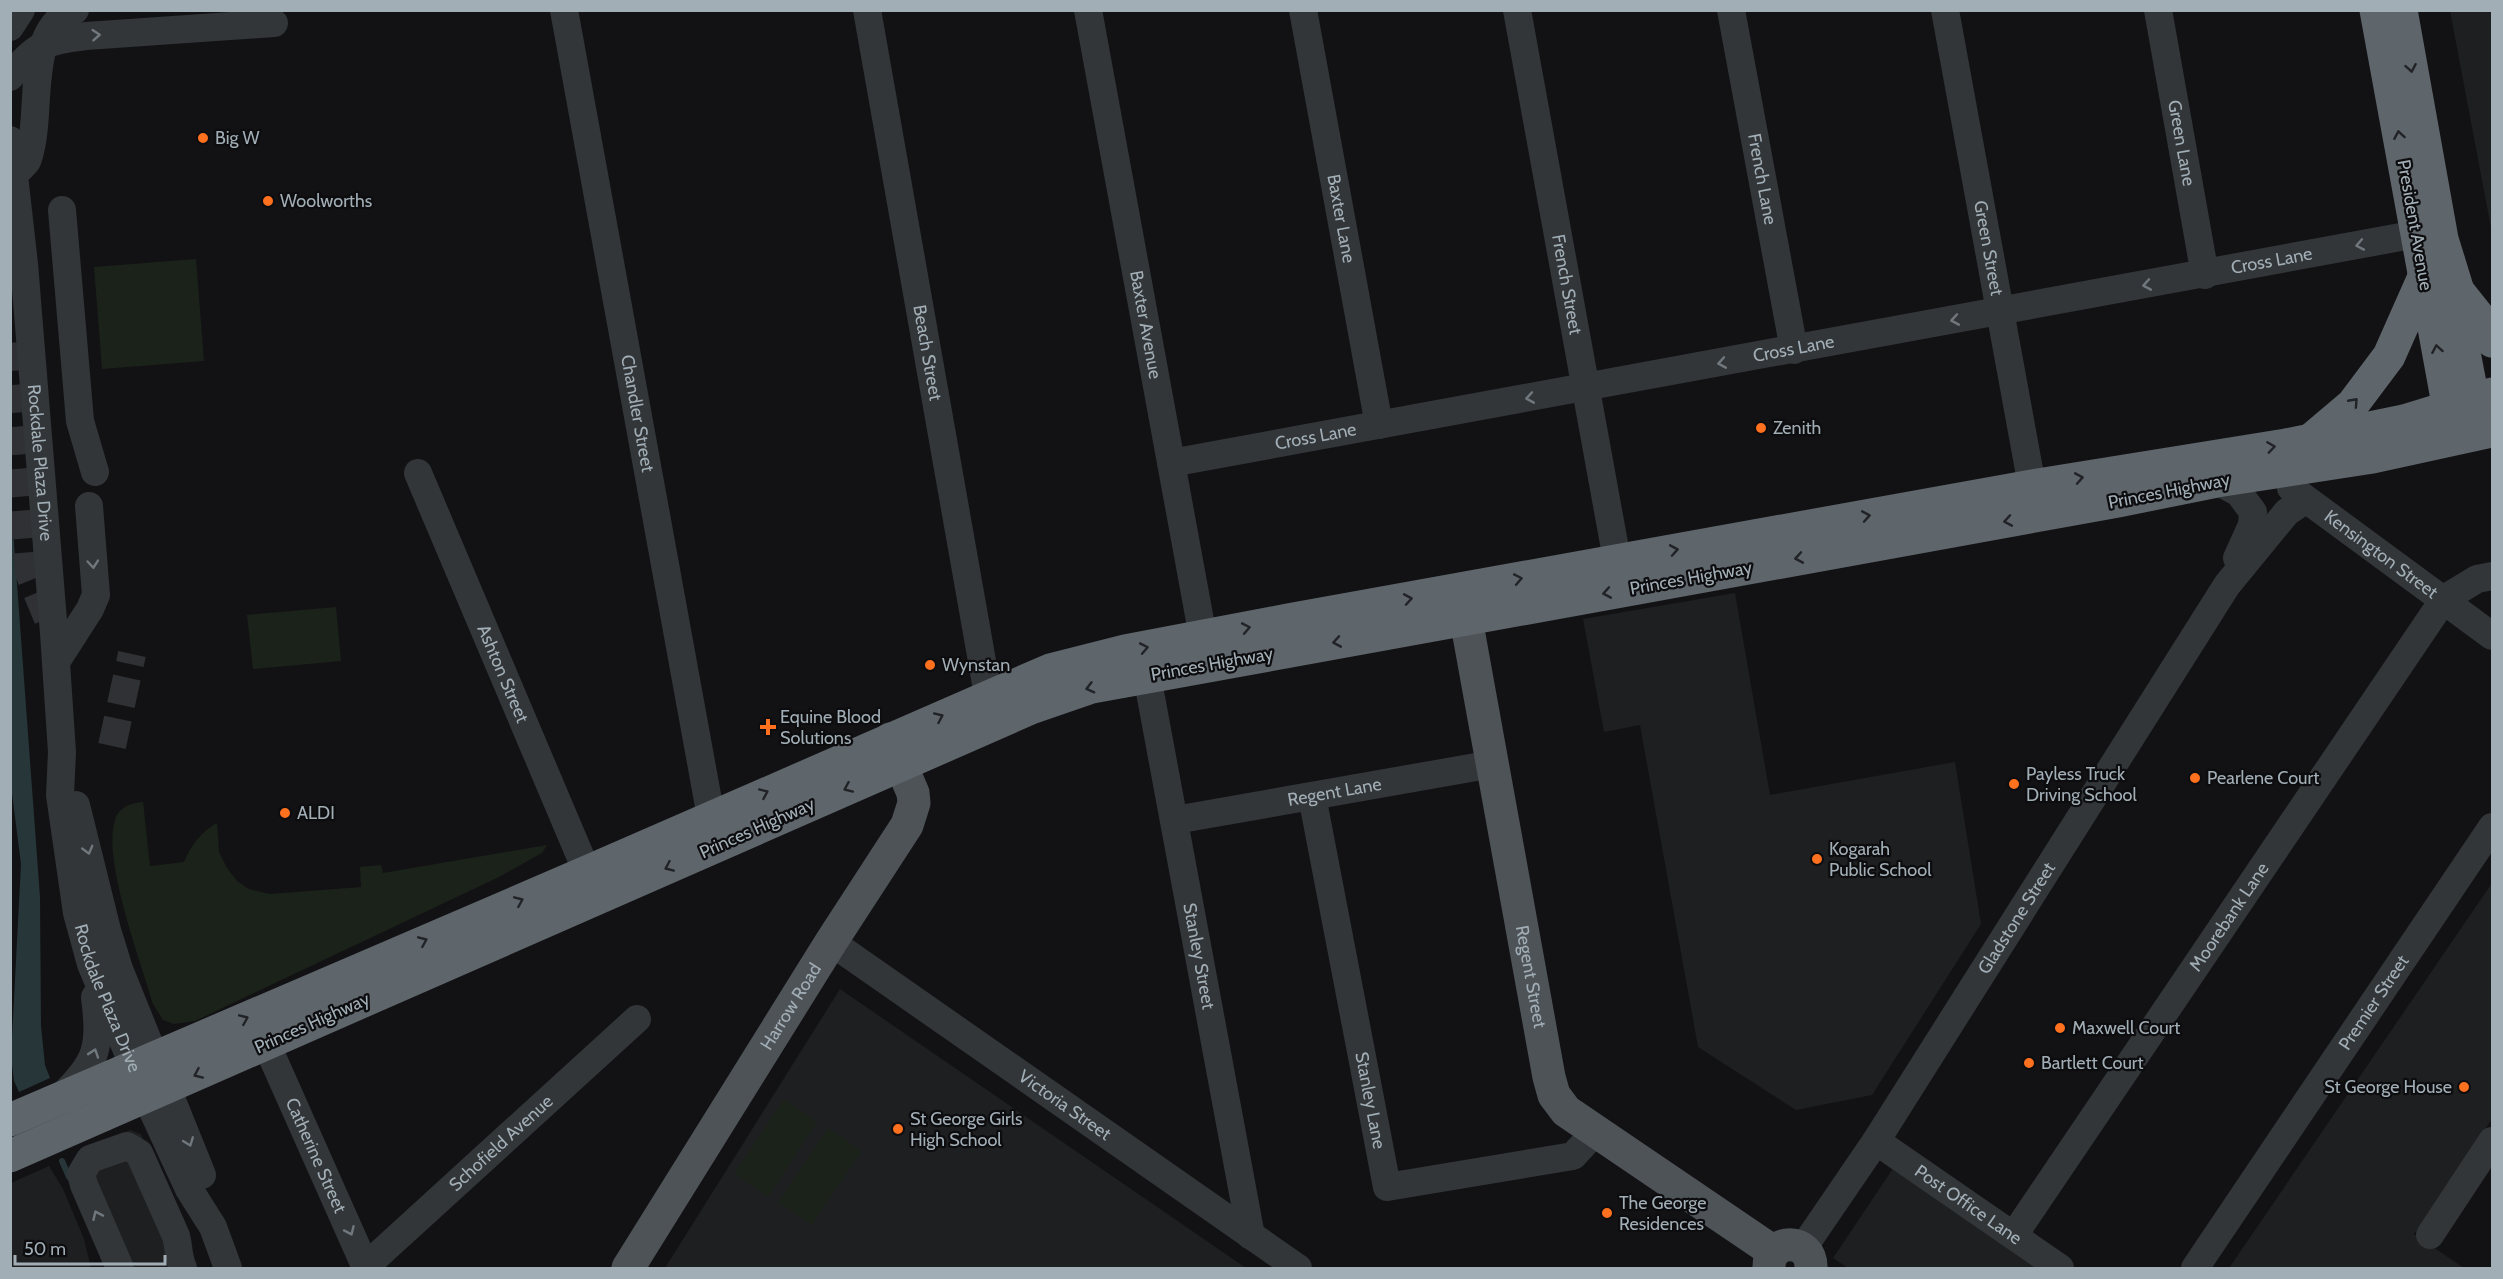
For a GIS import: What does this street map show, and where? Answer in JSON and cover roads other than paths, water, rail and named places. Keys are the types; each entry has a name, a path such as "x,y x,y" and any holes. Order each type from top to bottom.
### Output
{"highway":[{"name":"President Avenue","path":"2376,10 2424,277 2471,400"},
{"name":"President Avenue","path":"2401,10 2442,239 2458,291 2458,321 2476,435"},
{"path":"2310,440 2353,404 2389,356 2424,277"},
{"path":"2458,291 2478,316 2493,341"},
{"name":"Princes Highway","path":"22,1151 72,1129 151,1077 711,816 1092,687 1463,604 1617,560 2032,486 2310,440 2404,421 2471,400"},
{"name":"Princes Highway","path":"15,1118 60,1099 151,1077 266,1043 896,752 988,695 1041,673 1073,663 1203,637 1463,604 2095,505 2217,481 2373,457 2476,435"}],"main road":[{"name":"Regent Street","path":"1463,604 1552,1088 1566,1111 1595,1132 1789,1259"},
{"name":"Harrow Road","path":"628,1269 831,942 907,825 914,803 910,784 896,752"}],"street":[{"path":"10,27 21,10"},
{"path":"14,174 27,161 33,139 40,57 47,34 60,18 75,10"},
{"name":"Chandler Street","path":"564,10 711,816"},
{"name":"Beach Street","path":"867,10 988,695"},
{"name":"Baxter Avenue","path":"1088,10 1203,637"},
{"name":"Baxter Lane","path":"1303,10 1379,425"},
{"name":"French Street","path":"1517,10 1617,560"},
{"name":"French Lane","path":"1731,10 1794,350"},
{"name":"Green Street","path":"1945,10 2032,486"},
{"name":"Green Lane","path":"2158,10 2205,274"},
{"path":"10,77 31,52 57,40 275,16"},
{"name":"Rockdale Plaza Drive","path":"10,140 30,331 63,753 60,795 77,913 91,964 206,1186 213,1227 228,1269"},
{"path":"62,210 80,421 95,472"},
{"name":"Cross Lane","path":"1171,463 2417,234"},
{"path":"10,275 30,331"},
{"name":"Kensington Street","path":"2272,472 2305,500 2493,636"},
{"name":"Ashton Street","path":"418,473 588,872"},
{"name":"Gladstone Street","path":"2217,481 2239,493 2253,512 2252,525 2227,585"},
{"name":"Gladstone Street","path":"1789,1259 1876,1141 2227,585 2287,512 2305,500"},
{"path":"56,663 90,609 96,595 88,506"},
{"path":"2444,599 2477,579 2493,576"},
{"name":"Moorebank Lane","path":"2014,1235 2444,599"},
{"name":"Stanley Street","path":"1147,676 1251,1236"},
{"name":"Rockdale Plaza Drive","path":"63,753 107,930 151,1077"},
{"name":"Regent Lane","path":"1175,820 1493,764"},
{"name":"Stanley Lane","path":"1312,796 1387,1187 1573,1156 1595,1132"},
{"name":"Premier Street","path":"2195,1269 2493,827"},
{"name":"Victoria Street","path":"831,942 1298,1269"},
{"path":"60,1099 88,1069 98,1041 91,964"},
{"name":"Schofield Avenue","path":"365,1266 637,1019"},
{"name":"Catherine Street","path":"266,1043 365,1266"},
{"name":"Post Office Lane","path":"1876,1141 2060,1269"},
{"path":"2430,1235 2493,1141"},
{"path":"120,1269 81,1174 90,1159 127,1146 139,1154 176,1236 179,1246 178,1257 183,1269"}],"waterway":[{"path":"62,1161 69,1177"}],"tunnel":[{"path":"10,343 29,573 51,626"},
{"path":"112,746 132,654"}],"place":[{"name":"Big W","path":"203,138"},
{"name":"Woolworths","path":"268,201"},
{"name":"Zenith","path":"1761,428"},
{"name":"Wynstan","path":"930,665"},
{"name":"Equine Blood Solutions","path":"768,727"},
{"name":"Pearlene Court","path":"2195,778"},
{"name":"Payless Truck Driving School","path":"2014,784"},
{"name":"ALDI","path":"285,813"},
{"name":"Kogarah Public School","path":"1817,859"},
{"name":"Maxwell Court","path":"2060,1028"},
{"name":"Bartlett Court","path":"2029,1063"},
{"name":"St George House","path":"2464,1087"},
{"name":"St George Girls High School","path":"898,1129"},
{"name":"The George Residences","path":"1607,1213"}]}
